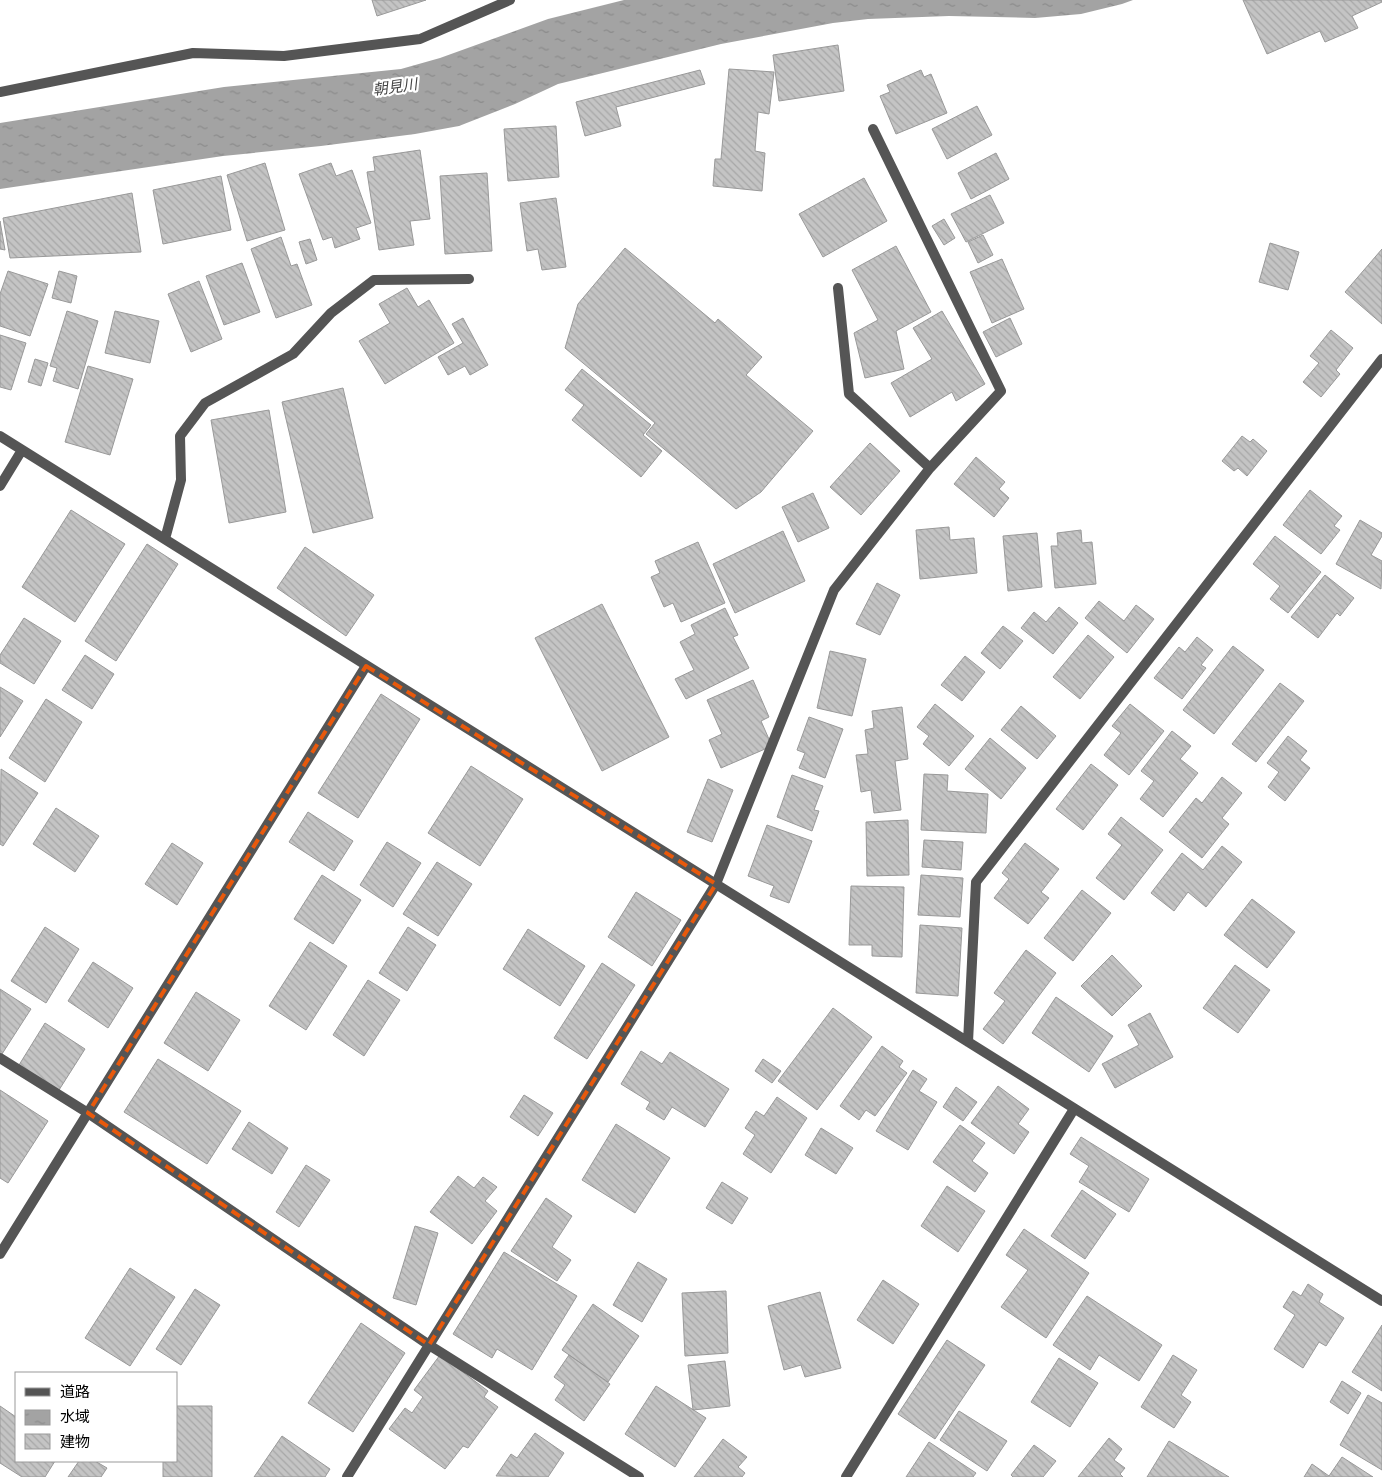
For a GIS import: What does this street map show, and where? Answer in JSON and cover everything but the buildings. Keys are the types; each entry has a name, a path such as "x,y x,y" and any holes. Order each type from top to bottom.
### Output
{"street":[{"path":"0,92 194,53 284,56 420,38 510,0"},
{"path":"347,1477 716,884 834,590 930,468 1002,391 873,129"},
{"path":"165,540 181,480 180,436 205,403 293,354 331,313 374,280 469,279"},
{"path":"838,288 849,394 930,468"},
{"path":"968,1042 976,882 1382,360"},
{"path":"0,436 1382,1301"},
{"path":"0,486 22,450"},
{"path":"0,1254 366,666"},
{"path":"0,1058 88,1112 429,1345 639,1477"},
{"path":"846,1477 1074,1108"}],"highlighted area":[{"path":"366,666 716,884 429,1345 88,1113"}],"water":[{"name":"朝見川","path":"624,0 1133,0 1081,14 1035,18 949,16 868,19 833,23 721,44 558,84 515,104 459,126 415,134 321,146 223,156 0,189 0,123 224,87 401,69 440,58 548,19"}]}
